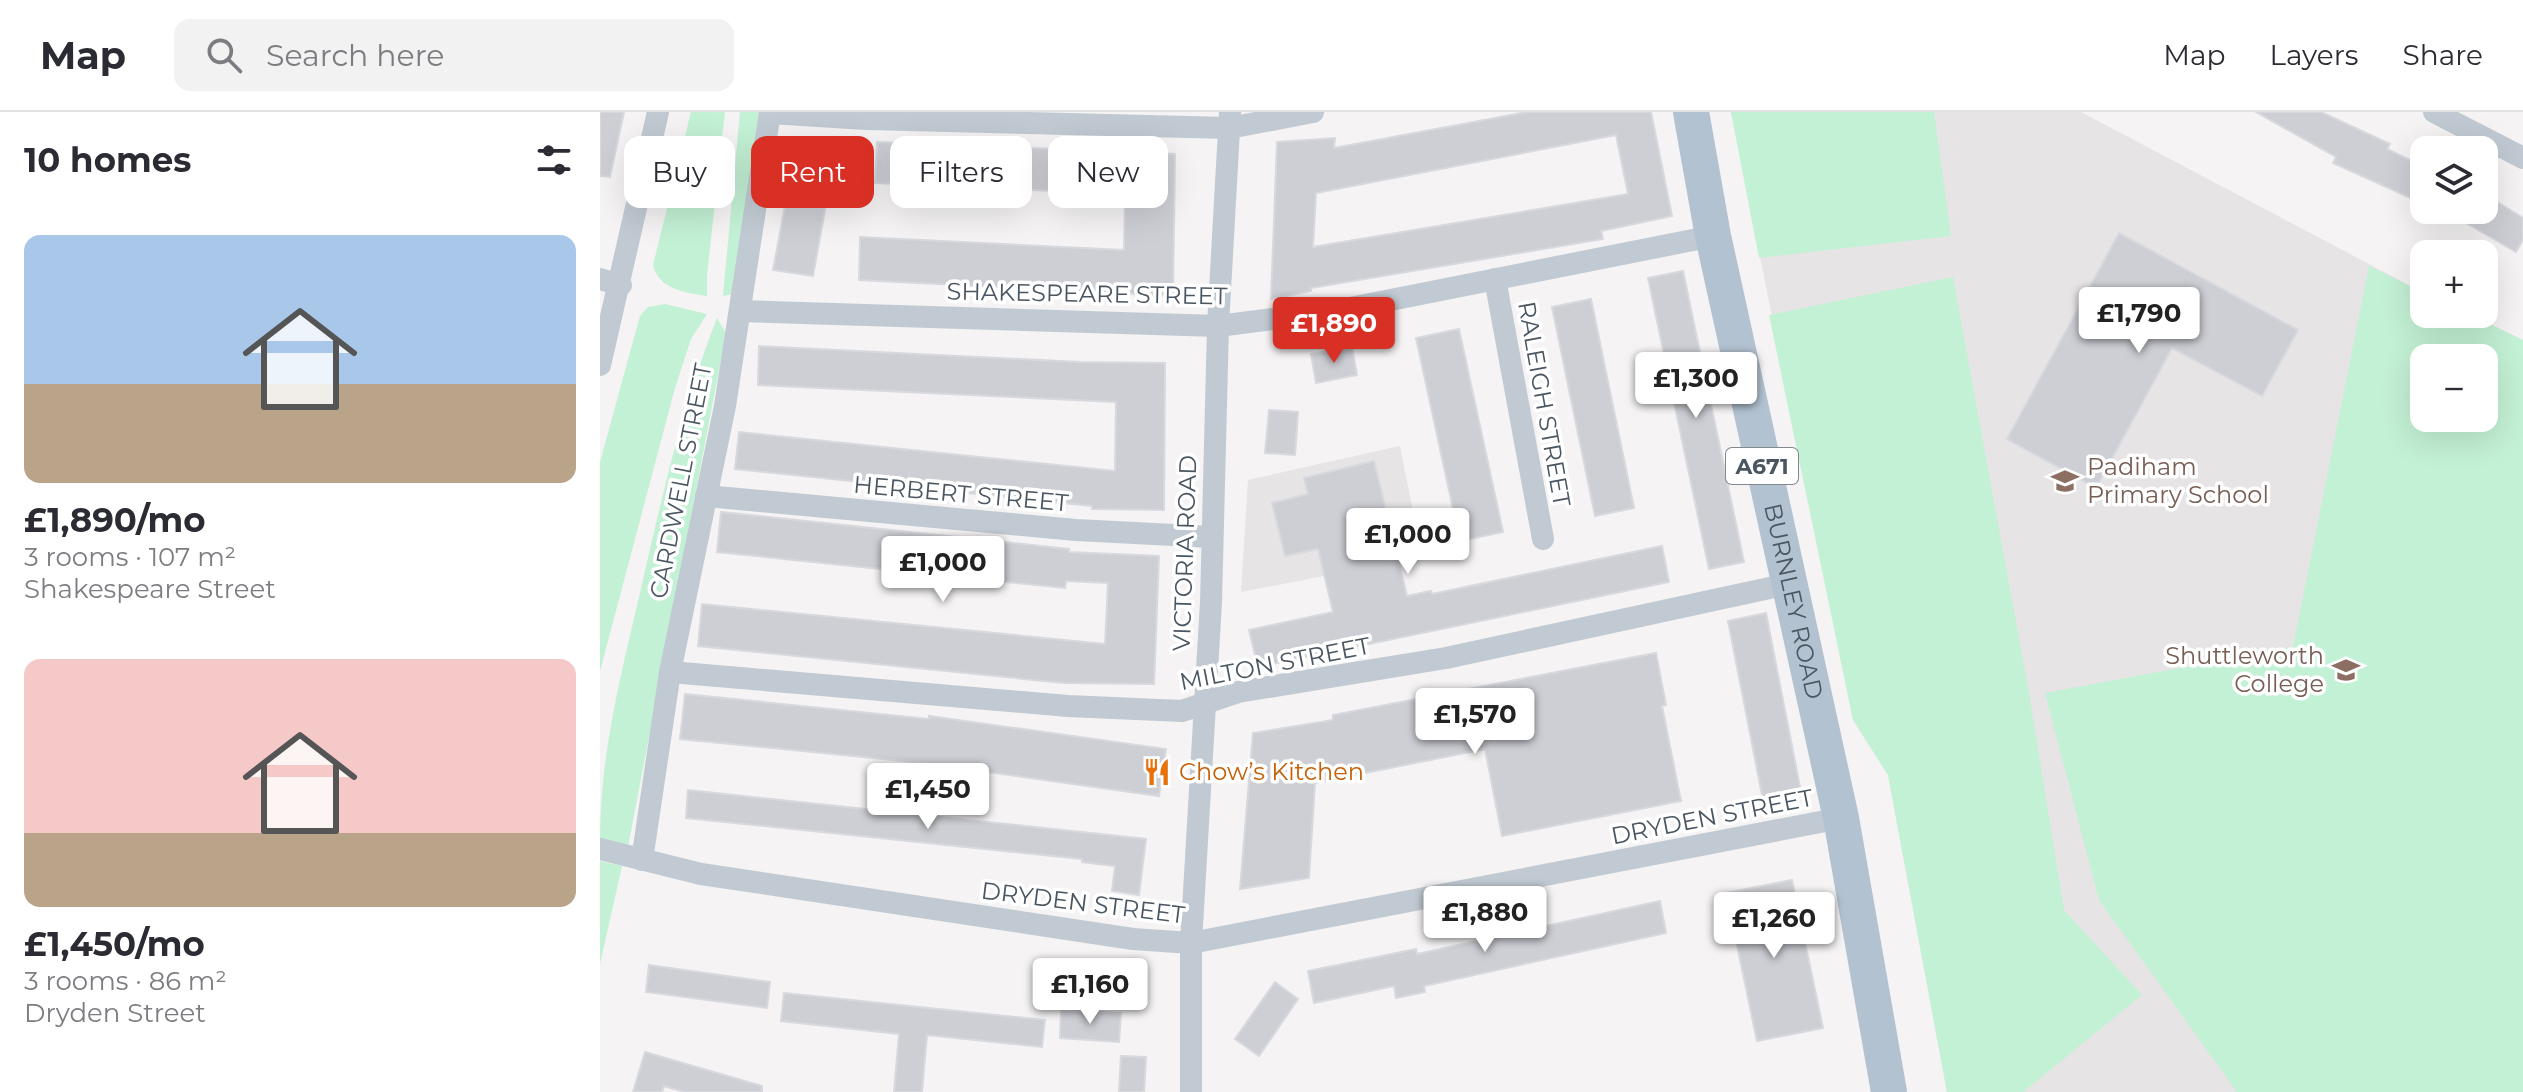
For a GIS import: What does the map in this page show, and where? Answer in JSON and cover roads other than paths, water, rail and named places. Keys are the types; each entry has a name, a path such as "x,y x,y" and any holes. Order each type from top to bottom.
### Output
{"main road":[{"name":"BURNLEY ROAD","path":"1691,112 1713,236 1841,818 1889,1092"}],"street":[{"path":"600,365 610,282 658,112"},
{"path":"770,112 866,119 1229,120 1313,112"},
{"name":"CARDWELL STREET","path":"642,860 670,672 740,311 770,112"},
{"path":"2434,112 2523,158"},
{"name":"VICTORIA ROAD","path":"1191,1092 1191,943 1205,703 1218,326 1229,120"},
{"name":"SHAKESPEARE STREET","path":"740,311 1218,326 1335,311 1713,236"},
{"name":"RALEIGH STREET","path":"1495,279 1543,539"},
{"name":"HERBERT STREET","path":"706,496 1076,530 1212,537"},
{"name":"MILTON STREET","path":"670,672 1068,706 1182,711 1238,692 1446,658 1788,584"},
{"name":"DRYDEN STREET","path":"600,849 701,874 1133,939 1191,943 1841,818"}],"place":[{"name":"Padiham Primary School","path":"2065,481"},
{"name":"Shuttleworth College","path":"2346,670"},
{"name":"Chow’s Kitchen","path":"1157,772"}]}
